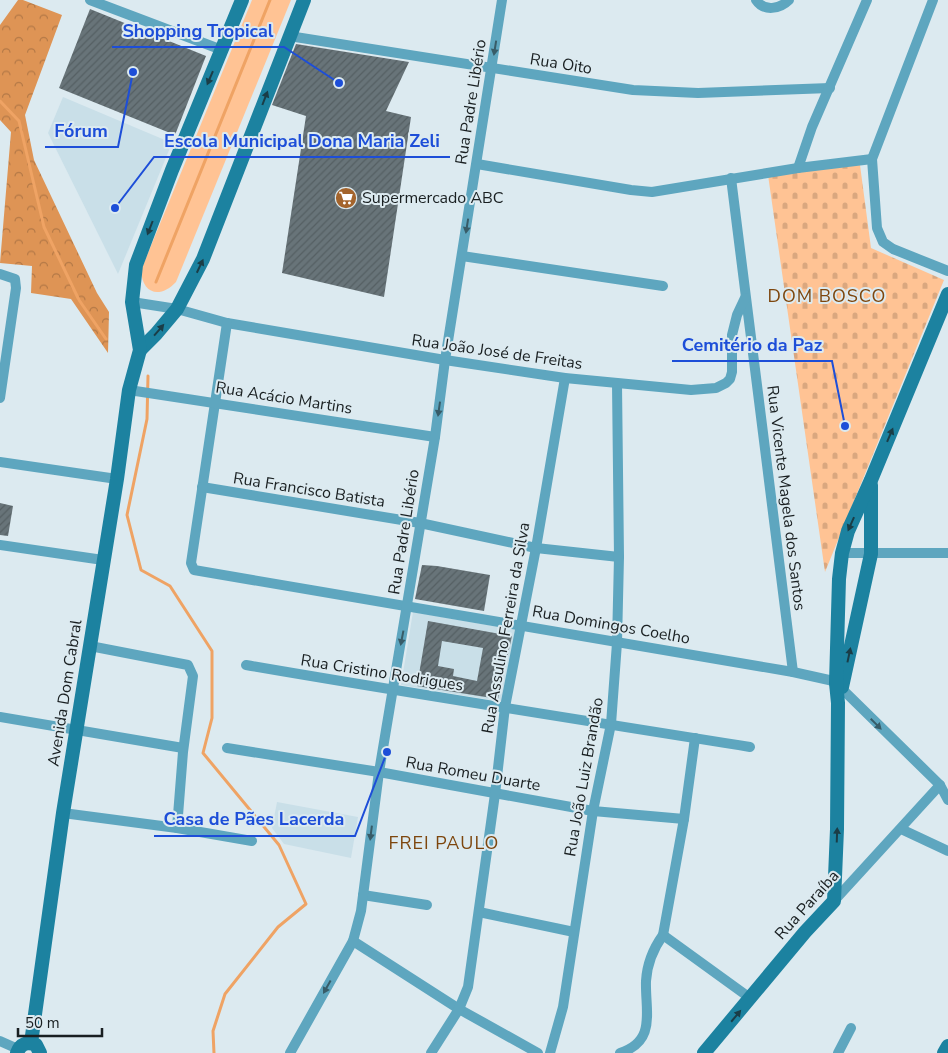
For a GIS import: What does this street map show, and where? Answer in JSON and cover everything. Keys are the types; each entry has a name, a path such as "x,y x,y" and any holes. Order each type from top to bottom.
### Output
{"street":[{"path":"90,0 222,50"},
{"path":"140,350 132,302 136,265 172,170 242,0"},
{"path":"140,350 177,309 203,259 304,0"},
{"name":"Rua Padre Libério","path":"290,1053 353,941 363,895 379,772 435,437 445,360 502,0"},
{"path":"756,0 759,4 768,8 777,8 789,0"},
{"path":"798,168 812,127 867,0"},
{"path":"933,0 872,159 877,228 883,242 893,249 948,272"},
{"name":"Rua Oito","path":"289,36 633,90 698,93 830,88"},
{"path":"477,164 652,192 731,178 872,159"},
{"name":"Rua Vicente Magela dos Santos","path":"731,178 793,672"},
{"path":"462,256 663,286"},
{"path":"0,398 16,288 15,279 3,275"},
{"path":"834,901 837,829 838,579 842,553 848,531 948,294"},
{"name":"Rua João José de Freitas","path":"132,302 177,309 227,323 445,360 564,378 691,390 716,388 726,384 730,379 734,324 746,298"},
{"path":"202,487 227,323"},
{"name":"Avenida Dom Cabral","path":"27,1049 103,560 140,350"},
{"name":"Rua Assulino Ferreira da Silva","path":"431,1053 459,1009 468,987 496,794 505,707 536,548 564,378"},
{"name":"Rua João Luiz Brandão","path":"550,1053 563,1007 593,811 611,724 617,643 617,384"},
{"name":"Rua Acácio Martins","path":"134,391 435,437"},
{"path":"0,462 117,478"},
{"path":"838,692 871,554 871,480"},
{"name":"Rua Domingos Coelho","path":"202,487 191,563 194,570 793,672 829,680 838,692"},
{"name":"Rua Francisco Batista","path":"202,487 420,524 536,548 618,557"},
{"path":"0,545 103,560"},
{"path":"842,553 948,553"},
{"path":"838,620 856,622"},
{"path":"90,646 188,666 193,676 183,748 177,828"},
{"name":"Rua Cristino Rodrigues","path":"246,665 750,747"},
{"path":"838,692 940,785 948,800"},
{"path":"0,717 183,748"},
{"path":"620,1053 635,1047 644,1038 647,1026 646,980 650,960 656,945 663,935 684,819 695,738"},
{"name":"Rua Romeu Duarte","path":"227,748 379,772 593,811 684,819"},
{"name":"Rua Paraíba","path":"704,1053 805,932 940,785"},
{"path":"63,813 177,828 252,841"},
{"path":"901,829 948,851"},
{"path":"363,895 427,905"},
{"path":"479,912 574,932"},
{"path":"663,935 750,998"},
{"path":"353,941 459,1009 538,1053"},
{"path":"838,1053 851,1028"},
{"path":"0,1041 27,1049"},
{"path":"944,1053 948,1047"}],"shaded area":[{"path":"63,97 172,143 118,274 48,133"},
{"path":"413,612 515,630 503,702 401,685"},
{"path":"277,802 358,817 351,858 284,844 272,828"}],"green space":[{"path":"18,0 23,0 62,15 25,115 34,160 97,293 109,312 108,353 71,299 31,293 32,266 0,263 11,132 0,120 0,25"},
{"path":"252,0 291,0 176,282 164,291 153,291 148,289 145,284 141,270"},
{"path":"860,165 871,248 944,280 825,572 768,175"}],"building":[{"path":"90,9 206,56 175,135 59,88"},
{"name":"Supermercado ABC","path":"296,44 409,62 386,111 411,117 384,297 282,273 306,116 272,105"},
{"path":"0,503 13,506 8,536 0,535"},
{"path":"422,565 490,575 484,611 415,599"},
{"path":"428,621 512,636 498,699 417,686","holes":["442,641 483,648 477,681 453,676 454,669 438,666"]}],"waterway":[{"path":"156,282 270,0"},
{"path":"0,101 19,121 44,227 79,300 106,339"},
{"path":"148,376 147,419 127,515 141,570 170,586 212,651 212,718 203,753 279,845 306,904 278,927 225,994 213,1031 214,1053"}],"place":[{"name":"Fórum","path":"133,72"},
{"name":"Shopping Tropical","path":"339,83"},
{"name":"Supermercado ABC","path":"346,198"},
{"name":"Escola Municipal Dona Maria Zeli","path":"115,208"},
{"name":"Cemitério da Paz","path":"845,426"},
{"name":"Casa de Pães Lacerda","path":"387,752"}],"district":[{"name":"DOM BOSCO","path":"827,296"},
{"name":"FREI PAULO","path":"444,843"}]}
